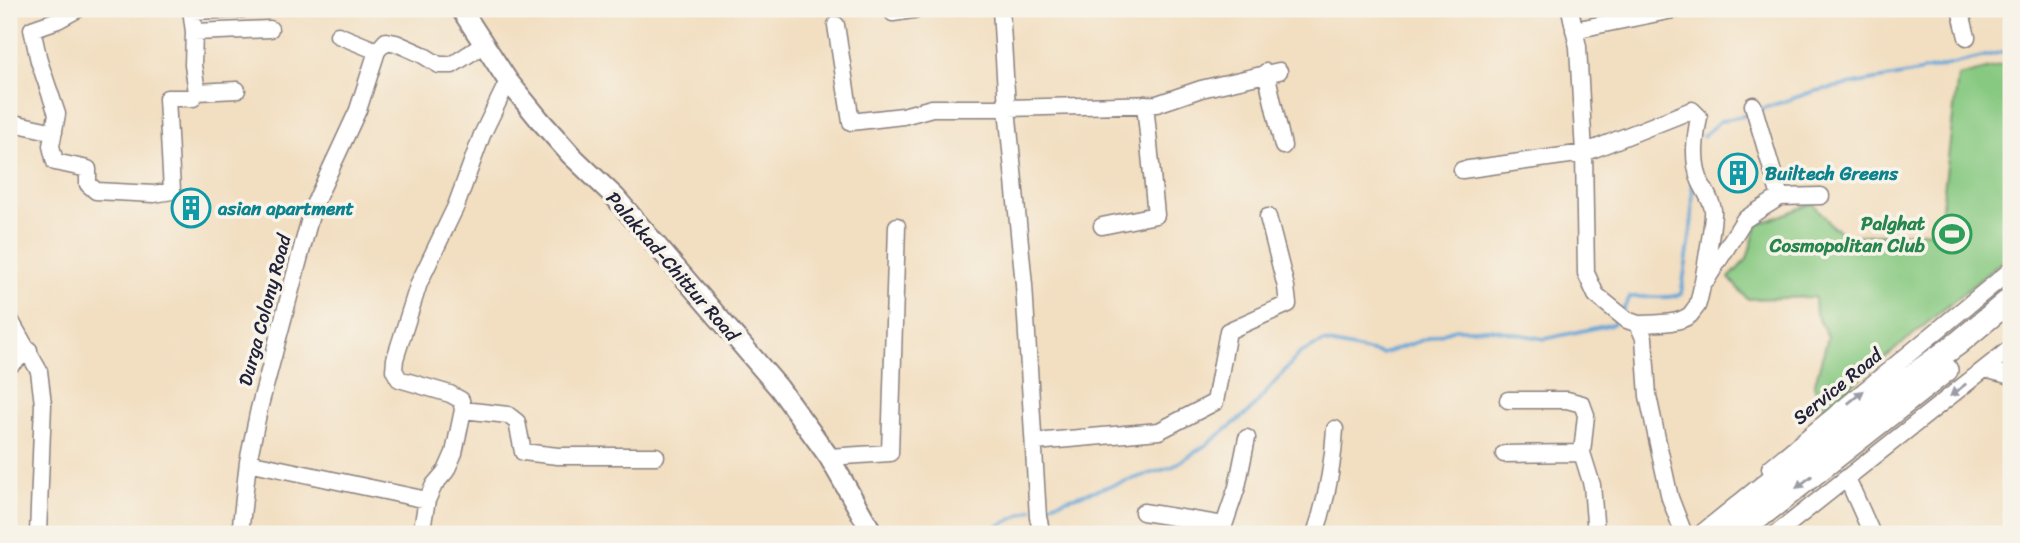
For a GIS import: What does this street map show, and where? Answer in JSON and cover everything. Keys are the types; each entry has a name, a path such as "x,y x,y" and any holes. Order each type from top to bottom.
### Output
{"highway":[{"path":"1706,534 1820,442 1957,344 2011,299"},
{"path":"1737,534 2011,318"}],"main road":[{"name":"Palakkad-Chittur Road","path":"461,9 508,81 571,155 615,197 779,388 829,457 873,534"}],"street":[{"path":"78,9 58,20 32,29 57,114 51,146 55,162 88,169 88,184 96,191 153,194 172,191 167,98 194,98 197,92 191,10 242,9"},
{"path":"892,9 893,13 919,9"},
{"path":"1001,9 1007,108 1024,285 1038,517 1042,534"},
{"path":"1570,9 1578,47 1584,153 1586,273 1596,295 1632,322 1644,338 1648,396 1670,498 1684,534"},
{"path":"1574,30 1678,9"},
{"path":"1960,9 1967,37"},
{"path":"836,25 850,122 903,116 932,108 1157,104 1201,89 1273,71 1283,146"},
{"path":"194,32 270,29"},
{"path":"338,34 377,51 386,41 396,43 439,65 452,65 484,45"},
{"name":"Durga Colony Road","path":"240,534 248,462 259,409 313,206 358,110 377,51"},
{"path":"421,534 434,485 446,471 454,453 463,410 461,400 450,394 399,379 394,370 395,359 419,283 456,206 482,135 508,81"},
{"path":"197,92 237,90"},
{"path":"1102,226 1156,215 1145,104"},
{"path":"1753,105 1780,197"},
{"path":"1462,170 1584,153 1692,110 1699,117 1694,142 1695,163 1713,210 1698,305 1691,314 1682,319 1632,322"},
{"path":"9,122 54,132"},
{"path":"1702,287 1744,220 1780,197 1821,197"},
{"path":"1035,442 1159,431 1215,402 1228,331 1288,304 1268,217"},
{"path":"829,457 890,453 897,226"},
{"name":"Service Road","path":"1689,534 2011,270"},
{"path":"9,318 39,371 43,404 38,534"},
{"path":"1776,534 2011,348"},
{"path":"9,366 29,350"},
{"path":"1984,369 2011,376"},
{"path":"1508,400 1567,400 1582,404 1586,415 1582,453 1592,485 1596,534"},
{"path":"463,410 508,415 517,422 523,452 558,456 656,456"},
{"path":"1315,534 1333,463 1335,429"},
{"path":"1143,512 1222,530 1237,487 1247,438"},
{"path":"1504,454 1582,453"},
{"path":"248,462 428,500"},
{"path":"1847,478 1872,534"}],"green space":[{"name":"Palghat Cosmopolitan Club","path":"2011,63 2011,254 1824,408 1814,386 1828,337 1816,314 1815,297 1747,299 1729,278 1747,259 1757,225 1813,203 1832,226 1848,236 1939,231 1958,76"}],"waterway":[{"path":"1761,109 1815,91 1919,72 2011,50"},
{"path":"1703,136 1720,121 1747,115"},
{"path":"1622,311 1630,297 1681,294 1691,224 1692,182"},
{"path":"1044,506 1172,467 1250,411 1300,353 1324,342 1382,354 1455,329 1491,329 1545,339 1613,324 1616,320"},
{"path":"982,534 1033,509"},
{"path":"914,534 951,534"}],"place":[{"name":"Builtech Greens","path":"1738,173"},
{"name":"asian apartment","path":"191,208"},
{"name":"Palghat Cosmopolitan Club","path":"1952,234"}]}
